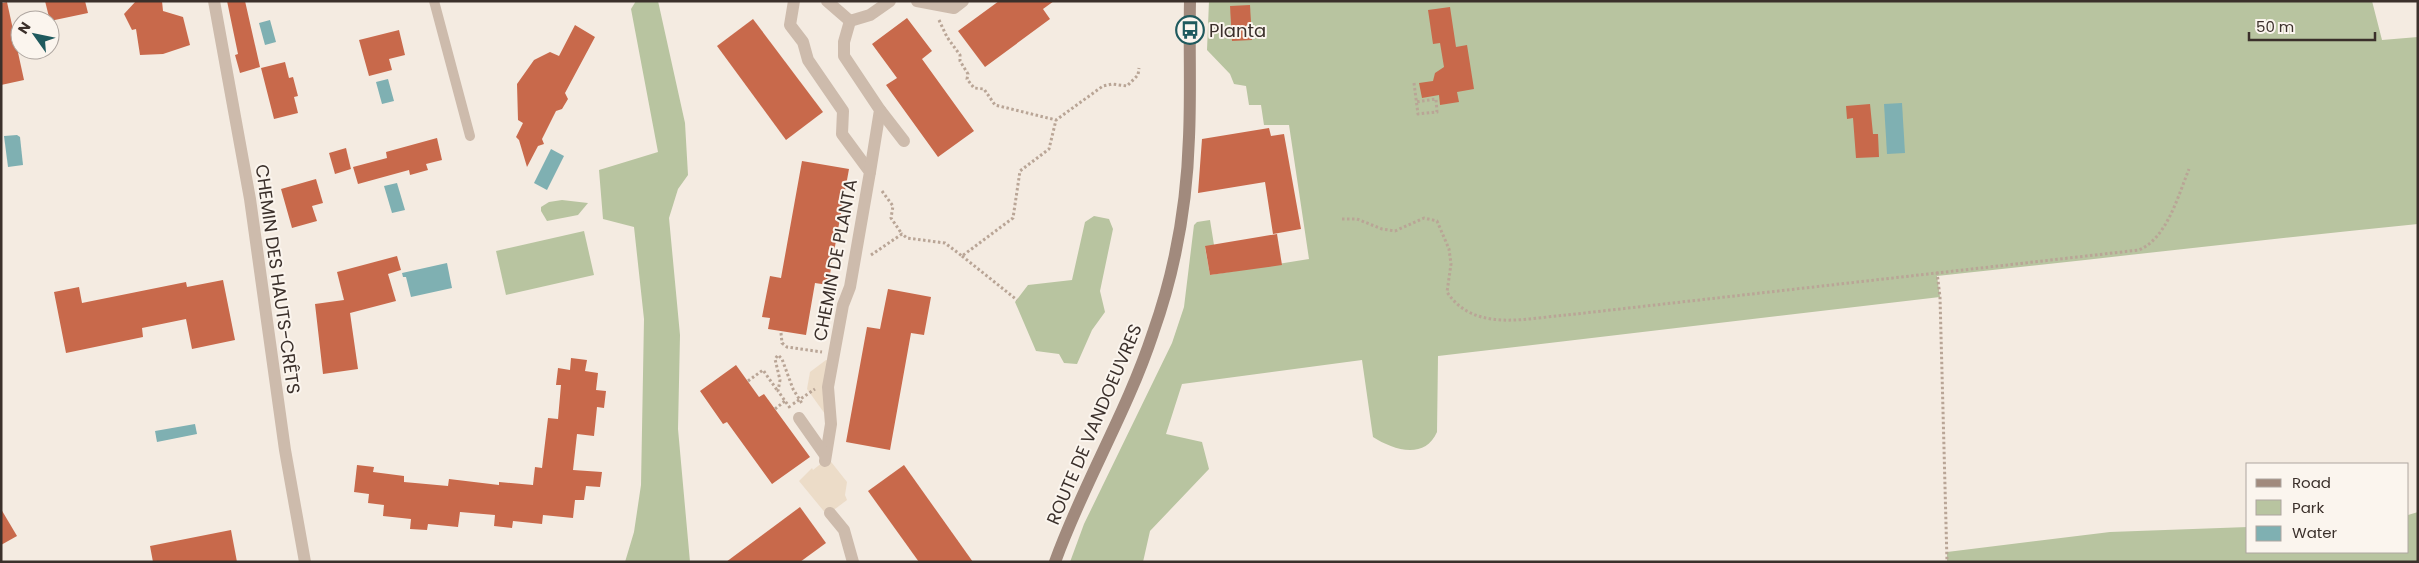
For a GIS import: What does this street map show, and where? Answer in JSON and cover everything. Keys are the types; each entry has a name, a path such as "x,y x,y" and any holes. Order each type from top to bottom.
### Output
{"main road":[{"name":"ROUTE DE VANDOEUVRES","path":"1054,562 1077,506 1142,365 1170,278 1181,218 1187,165 1191,93 1190,1"}],"street":[{"name":"CHEMIN DES HAUTS-CRÊTS","path":"214,1 250,199 285,450 305,562"},
{"name":"CHEMIN DE PLANTA","path":"794,1 790,25 802,42 808,60 844,111 842,134 870,174"},
{"path":"827,1 850,21"},
{"path":"850,21 870,15 890,1"},
{"path":"917,1 954,8 963,1"},
{"path":"850,21 844,42 844,56 880,110 904,141"},
{"name":"CHEMIN DE PLANTA","path":"799,412 825,458 831,424 828,387 843,304 850,287 854,266 880,110"},
{"path":"830,513 844,530 853,562"}],"lane":[{"path":"434,1 470,136"}],"path":[{"path":"947,37 960,56 960,61 968,74 967,79 974,88 984,89 995,105 1056,120"},
{"path":"962,256 1013,218 1020,172 1049,149 1056,120 1103,86 1112,84 1127,86 1138,75 1139,68"},
{"path":"1414,83 1416,102 1418,114 1437,112 1436,99 1416,102"},
{"path":"1342,219 1357,219 1382,229 1394,231 1424,218 1437,221 1446,241 1451,264 1447,292 1470,314 1482,319 1498,320 1567,315 2139,250 2148,246 2156,239 2177,200 2189,169"},
{"path":"870,174 893,206 891,218 902,234 907,238 945,243 1018,300"},
{"path":"854,266 902,234"},
{"path":"1937,272 1940,297 1947,562"},
{"name":"CHEMIN DE PLANTA","path":"781,333 782,343 787,347 835,354"},
{"path":"778,391 780,380 775,359 778,355 782,358 799,400 799,412"},
{"path":"748,381 763,370 785,401 799,412"},
{"path":"799,400 807,394"},
{"path":"775,408 785,401"}],"green space":[{"path":"636,1 658,1 685,123 688,175 678,189 669,218 680,335 678,429 690,562 625,562 634,532 641,485 644,319 634,227 603,219 599,170 658,152 631,9"},
{"path":"1209,1 2372,1 2382,40 2418,37 2418,224 1937,276 1940,297 1438,356 1437,432 1432,441 1417,449 1399,449 1373,437 1362,360 1182,384 1166,434 1202,442 1209,469 1150,531 1143,562 1070,562 1084,524 1172,343 1184,307 1194,225 1197,222 1210,220 1214,245 1205,247 1210,275 1309,259 1289,125 1264,125 1261,105 1249,105 1246,86 1234,84 1230,74 1207,50"},
{"path":"562,200 588,203 578,215 547,221 541,211 541,207 549,202"},
{"path":"1094,216 1109,219 1113,229 1100,291 1105,312 1092,330 1077,364 1064,363 1059,354 1036,351 1015,302 1028,285 1072,280 1085,222"},
{"path":"584,231 594,275 506,295 496,251"},
{"path":"2418,512 2418,562 1947,562 1947,552 2110,532 2246,527 2246,553 2409,553 2409,515"}],"shaded area":[{"path":"826,360 838,363 825,414 807,389 810,372"},
{"path":"828,458 847,482 845,495 847,500 827,515 799,481 812,468 813,470"}],"water":[{"path":"270,20 276,42 265,45 259,23"},
{"path":"388,79 394,101 382,104 376,82"},
{"path":"1902,103 1905,153 1887,154 1884,104"},
{"path":"17,135 20,137 23,165 8,167 4,136"},
{"path":"551,149 564,156 547,190 534,183"},
{"path":"397,183 405,210 392,213 384,186"},
{"path":"447,263 452,288 411,297 406,277 403,277 402,273"},
{"path":"195,424 197,434 157,442 155,431"}],"building":[{"path":"45,1 85,1 88,13 60,19 60,10 47,10"},
{"path":"136,1 162,1 163,11 183,17 190,45 163,54 140,55 136,29 132,30 124,14"},
{"path":"227,1 245,1 260,67 240,73 235,55 238,54"},
{"path":"999,1 1054,1 1043,9 1050,19 985,67 958,31"},
{"path":"7,2 10,16 10,60 20,60 24,80 1,85 1,3"},
{"path":"1250,5 1252,40 1232,41 1230,6"},
{"path":"1450,7 1456,47 1467,45 1474,89 1457,92 1459,102 1440,105 1439,95 1422,98 1419,83 1433,81 1435,73 1444,67 1440,43 1433,44 1428,10"},
{"path":"907,18 932,51 922,59 974,131 938,157 886,85 897,78 872,44"},
{"path":"753,19 823,112 786,140 717,46"},
{"path":"575,25 595,37 565,93 568,99 562,109 556,111 542,139 544,144 538,146 527,167 519,140 516,137 523,123 518,120 517,84 534,60 550,52 559,56"},
{"path":"399,30 405,55 389,59 392,70 369,76 359,40"},
{"path":"285,62 289,78 293,77 298,96 294,97 298,113 274,119 261,68"},
{"path":"1870,104 1873,134 1878,134 1879,157 1856,158 1853,118 1847,119 1846,106"},
{"path":"1269,128 1271,136 1284,134 1301,229 1273,234 1265,182 1198,193 1202,139"},
{"path":"437,138 442,160 426,164 428,170 410,175 409,170 358,184 353,167 387,158 386,152"},
{"path":"346,148 351,169 335,174 329,153"},
{"path":"802,161 849,169 828,285 815,283 806,335 768,329 770,318 762,317 770,276 781,278"},
{"path":"316,179 323,203 312,206 317,221 292,228 281,189"},
{"path":"1277,234 1282,265 1210,275 1205,246"},
{"path":"397,256 401,270 388,274 396,301 350,313 358,369 323,374 315,304 344,300 337,272"},
{"path":"223,280 235,340 192,349 186,319 142,328 143,337 66,353 54,292 79,287 82,303 186,282 187,287"},
{"path":"888,289 931,297 924,335 911,333 890,450 846,442 867,327 880,329"},
{"path":"571,358 587,360 585,371 598,373 596,390 606,391 604,408 597,407 594,436 577,434 573,470 602,472 600,487 586,486 584,500 575,500 573,518 543,515 542,524 513,521 512,528 494,526 495,515 460,512 458,527 428,524 427,530 410,529 411,519 383,516 384,505 368,503 369,494 354,492 357,465 374,467 373,472 404,476 404,482 448,486 449,479 499,485 499,482 533,485 535,467 542,468 548,418 558,419 561,385 556,385 558,368 570,370"},
{"path":"736,365 759,397 764,394 810,457 772,484 727,422 723,424 700,391"},
{"path":"904,465 973,562 919,562 868,491"},
{"path":"800,507 826,543 800,562 726,562"},
{"path":"1,509 17,536 1,545"},
{"path":"231,530 237,562 153,562 150,546"}],"place":[{"name":"Planta","path":"1190,30"}]}
